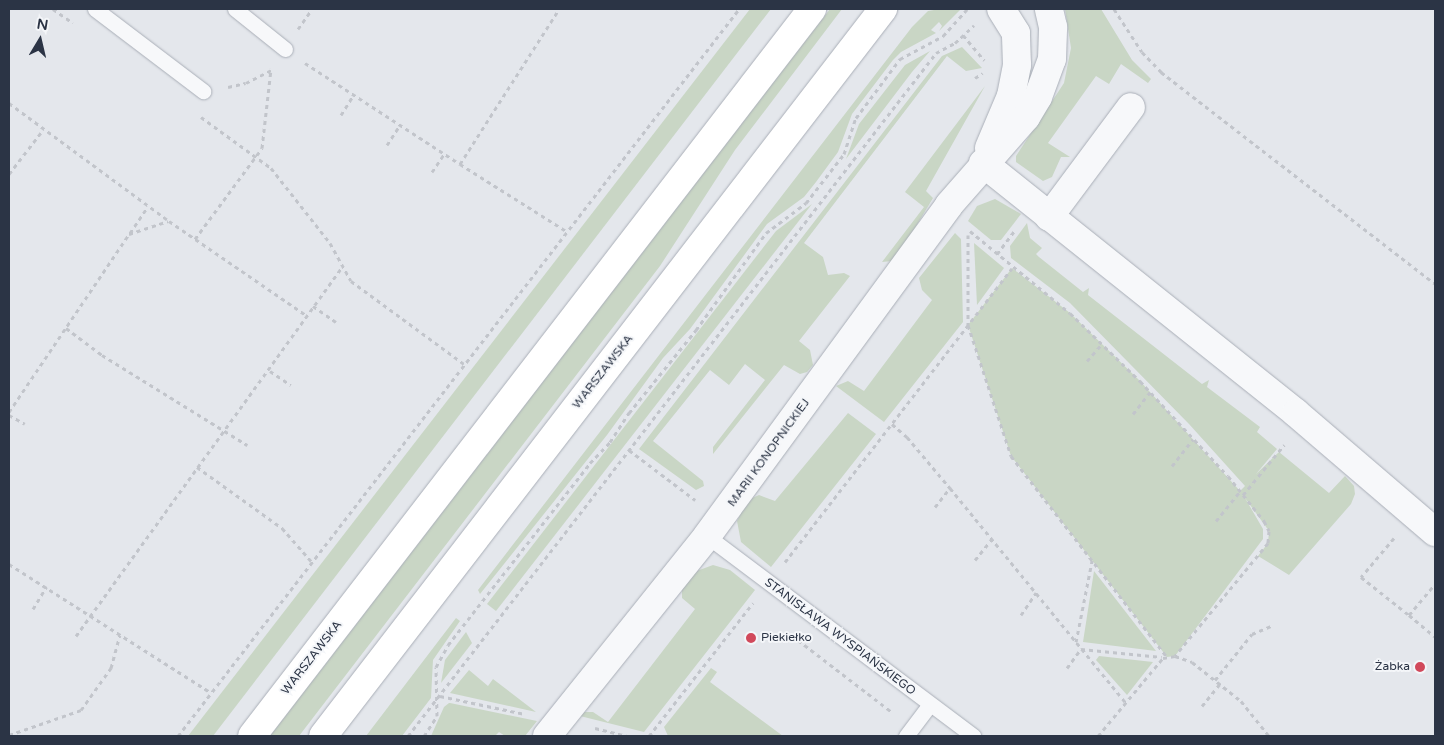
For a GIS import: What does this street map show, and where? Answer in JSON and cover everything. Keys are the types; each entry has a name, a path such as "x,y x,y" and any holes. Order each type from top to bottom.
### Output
{"main road":[{"name":"WARSZAWSKA","path":"252,736 812,9"},
{"name":"WARSZAWSKA","path":"323,736 883,9"}],"street":[{"name":"MARII KONOPNICKIEJ","path":"983,163 1016,80 1016,33 1001,9"},
{"name":"MARII KONOPNICKIEJ","path":"539,726 714,528 983,163 1026,116 1048,74 1054,43 1049,9"},
{"path":"1050,216 1131,107"},
{"path":"983,163 1305,420 1435,532"}],"lane":[{"path":"95,9 204,91"},
{"path":"235,9 285,49"},
{"name":"STANISŁAWA WYSPIAŃSKIEGO","path":"714,528 929,706 974,736"},
{"path":"906,736 929,706"},
{"path":"945,718 955,736"}],"path":[{"path":"53,9 77,26"},
{"path":"460,164 559,9"},
{"path":"178,736 311,561 739,9"},
{"path":"424,736 437,716 436,667 448,645 590,464 610,442 629,413 696,330 766,233 806,203 839,161 856,118 900,59 943,36 967,9"},
{"path":"1114,9 1142,52 1161,72 1435,284"},
{"path":"408,736 437,702 936,53 963,35"},
{"path":"196,239 262,148 271,69 285,49 353,96 566,231"},
{"path":"341,116 353,96"},
{"path":"9,103 43,130 169,221 306,315"},
{"path":"196,114 271,168 330,243 351,281 464,364"},
{"path":"387,145 400,125"},
{"path":"9,174 43,130"},
{"path":"432,172 444,154"},
{"path":"25,424 9,413 148,206"},
{"path":"129,234 169,221"},
{"path":"1165,657 1011,456 968,325 968,229 1012,268 1070,312 1150,392 1241,493 1268,528 1268,543 1176,656"},
{"path":"76,636 222,430 270,371 306,315 343,266"},
{"path":"783,564 1012,268"},
{"path":"313,306 336,322"},
{"path":"66,328 102,355 247,445"},
{"path":"1088,361 1102,344"},
{"path":"270,371 291,385"},
{"path":"1133,414 1150,392"},
{"path":"1216,521 1305,420"},
{"path":"892,424 907,437 950,488 1126,703"},
{"path":"1172,466 1193,439"},
{"path":"629,450 714,528"},
{"path":"197,467 282,528 311,561"},
{"path":"935,507 950,488"},
{"path":"1414,514 1361,577 1435,637"},
{"path":"976,560 992,540"},
{"path":"1076,642 1092,560"},
{"path":"9,564 91,614 120,635 210,692"},
{"path":"1409,615 1435,584"},
{"path":"33,609 46,587"},
{"path":"1021,615 1036,593"},
{"path":"649,736 756,600"},
{"path":"1215,680 1252,634 1271,626"},
{"path":"9,735 82,710 111,668 120,635"},
{"path":"1081,649 1165,657 1176,656 1192,662 1241,701 1267,736"},
{"path":"1067,668 1081,649"},
{"path":"1098,736 1165,657"},
{"path":"1202,706 1220,684"},
{"path":"440,696 539,726"},
{"path":"592,728 628,736"}],"green space":[{"path":"750,9 771,9 213,736 188,736"},
{"path":"830,9 842,9 735,150 660,266 299,736 270,736"},
{"path":"940,9 960,10 939,31 942,26 939,22 931,30 936,33 901,52 893,60 852,114 838,152 816,182 804,197 767,224 690,329 663,358 607,435 480,594 478,590 912,27 928,11"},
{"path":"1065,9 1101,9 1132,60 1151,79 1148,83 1121,64 1109,84 1096,76 1048,143 1070,157 1061,157 1052,177 1043,181 1016,162 1016,156 1064,83 1071,48"},
{"path":"962,47 982,68 966,71 947,56 804,243 823,257 828,275 844,273 850,276 799,341 810,350 813,365 807,372 800,374 784,365 713,454 713,447 765,380 745,364 729,385 710,370 653,441 703,481 704,486 696,490 639,449 942,56"},
{"path":"930,51 846,159 859,124 905,65"},
{"path":"985,86 926,191 933,198 903,248 892,261 882,262 924,207 905,192"},
{"path":"995,199 1021,214 1001,240 991,240 968,221 977,206"},
{"path":"812,204 496,611 487,604 776,231"},
{"path":"1027,223 1030,238 1042,248 1036,254 1039,257 1083,292 1089,288 1088,295 1202,384 1209,380 1207,387 1260,427 1257,432 1277,449 1256,474 1279,452 1329,493 1345,476 1354,486 1355,494 1351,504 1289,575 1258,556 1268,543 1269,531 1245,498 1263,529 1263,539 1175,656 1167,657 1011,456 968,325 1012,268 1070,313 1140,381 1240,491 1245,486 1189,424 1070,303 1011,258 1010,246"},
{"path":"955,233 961,239 963,322 884,422 836,386 848,381 864,391 932,300 922,290 919,278"},
{"path":"974,243 1004,268 977,305"},
{"path":"848,413 876,434 771,567 741,542 737,521 742,511 750,499 759,495 775,501"},
{"path":"713,565 730,570 755,590 644,732 580,716 583,712 593,712 608,722 695,609 682,598 682,588 694,572"},
{"path":"1094,571 1156,651 1083,642"},
{"path":"456,618 460,621 433,660 431,698 402,736 366,736"},
{"path":"466,632 472,643 441,683 445,660"},
{"path":"1099,656 1153,662 1127,695 1096,660"},
{"path":"711,668 717,672 710,682 783,736 668,736 664,727"},
{"path":"469,670 488,686 493,679 536,712 450,693"},
{"path":"449,703 537,721 525,736 505,736 499,732 495,736 431,736 444,707"}],"place":[{"name":"Piekiełko","path":"751,638"},
{"name":"Żabka","path":"1420,667"}]}
